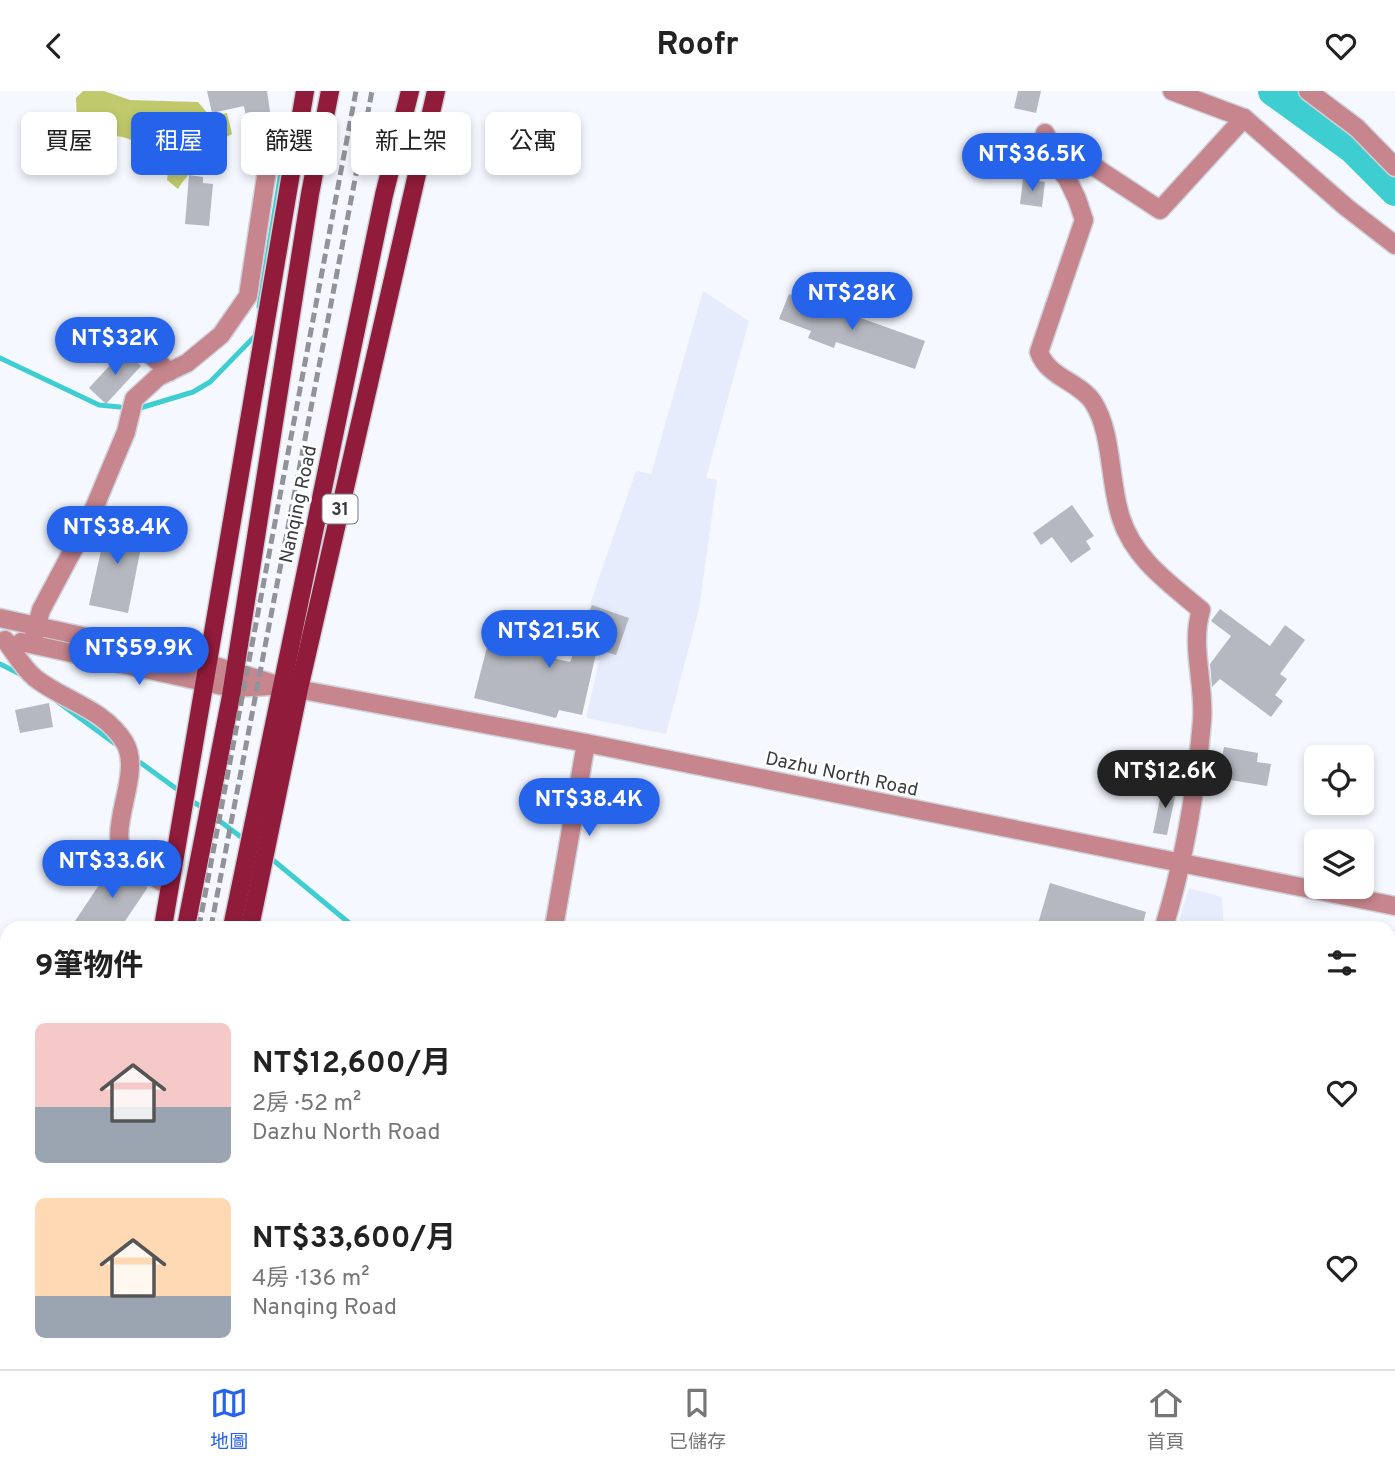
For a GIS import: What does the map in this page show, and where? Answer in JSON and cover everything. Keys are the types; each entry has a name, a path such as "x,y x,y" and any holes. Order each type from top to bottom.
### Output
{"main road":[{"path":"164,921 305,91"},
{"name":"Nanqing Road","path":"187,921 234,679 310,194 330,91"},
{"name":"Nanqing Road","path":"233,921 384,195 410,91"},
{"name":"31","path":"251,921 299,689 436,91"}],"street":[{"path":"1172,91 1244,118 1346,207 1395,245"},
{"path":"1309,91 1357,128 1395,167"},
{"path":"1064,175 1078,156 1160,210 1244,118"},
{"path":"1045,133 1084,220 1039,352 1044,365 1092,401 1106,441 1121,518 1144,562 1201,610 1194,632 1202,719 1183,864 1166,921"},
{"path":"32,643 35,624 90,518 126,432 134,399 158,377 187,363 221,335 248,296 266,175"},
{"path":"123,329 169,372"},
{"name":"Dazhu North Road","path":"0,618 209,664 234,679"},
{"name":"Dazhu North Road","path":"3,639 32,643 205,683 234,679 281,686 586,743 1395,906"},
{"path":"3,639 35,678 95,713 126,744 130,771 118,841 129,861 170,886"},
{"path":"555,921 586,743"}],"shaded area":[{"path":"703,291 749,321 706,478 717,480 699,609 666,734 586,718 599,661 573,653 636,471 651,474"},
{"path":"1189,888 1222,897 1224,921 1179,921"}],"green space":[{"path":"83,91 104,91 130,100 198,102 207,112 131,112 131,140 117,136 117,112 77,112 76,98"},
{"path":"227,113 232,134 227,137"},
{"path":"168,175 189,175 178,189 167,180"}],"building":[{"path":"207,91 267,91 270,112 245,112 244,106 212,112"},
{"path":"1018,91 1041,91 1036,113 1014,108"},
{"path":"189,175 203,177 203,183 213,184 209,226 185,224"},
{"path":"1023,179 1045,182 1042,207 1020,204"},
{"path":"789,294 853,319 855,316 925,341 915,369 836,342 834,348 808,338 811,331 779,319"},
{"path":"124,350 141,366 106,404 89,388"},
{"path":"1072,505 1094,536 1086,541 1091,549 1071,563 1052,537 1041,545 1033,533"},
{"path":"108,519 145,527 128,613 89,605"},
{"path":"592,605 629,618 616,655 597,649 582,715 559,710 556,718 474,698 488,643 570,662"},
{"path":"1220,609 1270,646 1285,625 1305,640 1280,674 1287,679 1275,695 1283,701 1271,717 1220,679 1212,687 1210,664 1231,636 1211,621"},
{"path":"49,703 53,727 20,733 15,710"},
{"path":"1224,747 1258,753 1257,762 1271,764 1267,786 1218,778"},
{"path":"1163,784 1177,787 1167,835 1153,833"},
{"path":"115,861 126,873 148,887 125,921 75,921"},
{"path":"1050,883 1146,912 1144,921 1039,921"}],"waterway":[{"path":"1273,91 1352,148 1395,191"},
{"path":"259,307 281,175"},
{"path":"140,408 193,392 210,382 255,336 256,331"},
{"path":"0,358 99,405 120,407"},
{"path":"0,664 22,675"},
{"path":"58,702 114,743"},
{"path":"141,763 178,790"},
{"path":"195,803 200,806"},
{"path":"217,819 241,837"},
{"path":"273,860 347,921"}],"railway":[{"path":"200,921 356,91"},
{"path":"212,921 372,91"}]}
